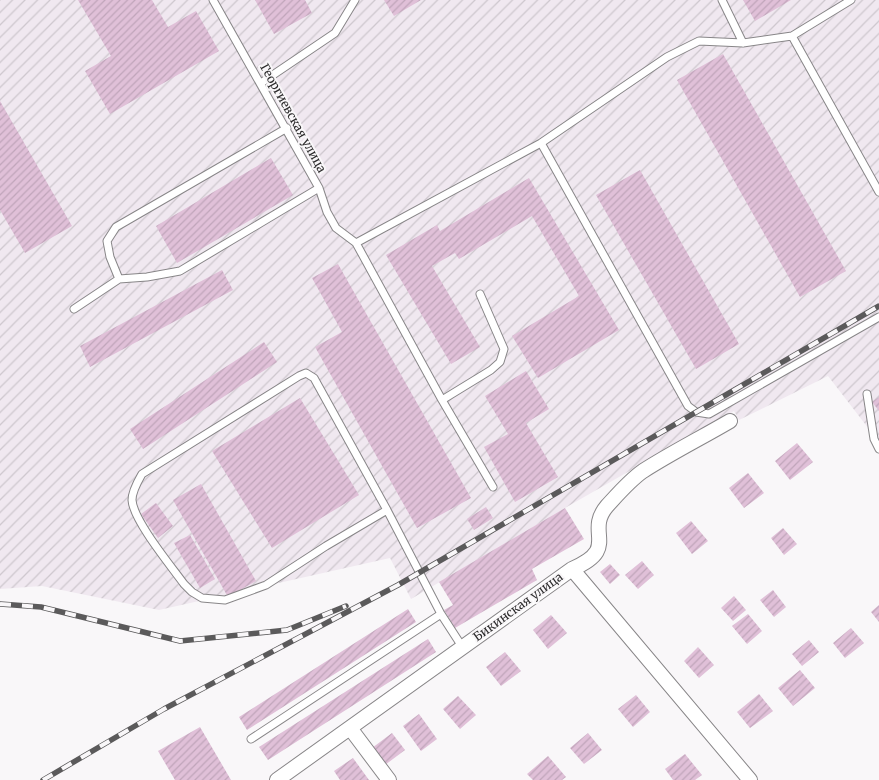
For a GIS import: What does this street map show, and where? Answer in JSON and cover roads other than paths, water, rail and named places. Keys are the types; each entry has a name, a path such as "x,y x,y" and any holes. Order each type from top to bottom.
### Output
{"street":[{"name":"Бикинская улица","path":"277,780 572,569 587,562 598,552 600,536 598,521 606,508 623,490 642,472 730,421"},
{"path":"572,569 750,780"},
{"path":"350,728 389,780"}],"lane":[{"name":"Георгиевская улица","path":"212,0 287,128 319,188 327,212 336,228 356,243"},
{"path":"260,83 335,33 355,0"},
{"path":"722,0 743,43"},
{"path":"493,487 442,400 356,243 541,143 666,57 699,41 743,43 792,36 851,0"},
{"path":"792,36 879,192"},
{"path":"119,278 110,257 107,241 116,227 287,128"},
{"path":"541,143 688,406 696,412 709,414 879,317"},
{"path":"74,309 119,278 146,278 180,271 319,188"},
{"path":"442,400 491,370 500,362 504,350 480,294"},
{"path":"387,510 326,546 266,585 225,600 202,598 184,584 138,518 132,500 136,483 142,474 306,373 314,378 387,510 441,614 463,648"},
{"path":"867,394 874,439 879,449"},
{"path":"251,739 441,614"}],"railway":[{"path":"43,780 164,709 398,585 879,306"},
{"path":"0,604 41,607 180,641 287,630 346,606"}]}
